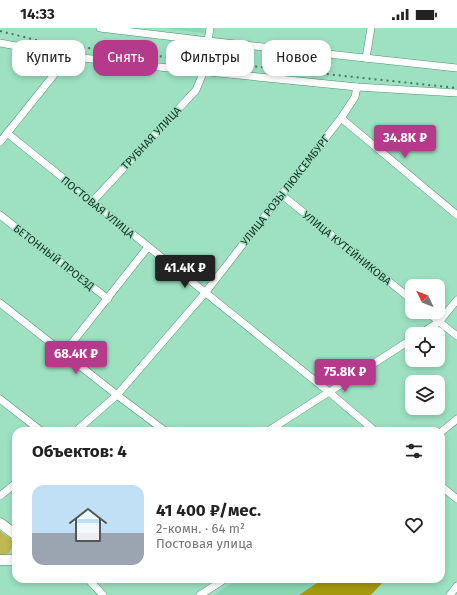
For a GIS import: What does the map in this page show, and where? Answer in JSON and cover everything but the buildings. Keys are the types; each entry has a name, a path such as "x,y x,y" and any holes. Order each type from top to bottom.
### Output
{"main road":[{"path":"0,523 12,532"},
{"path":"2,560 12,556"}],"street":[{"path":"100,28 200,40"},
{"path":"208,40 210,28"},
{"path":"366,58 371,28"},
{"path":"0,43 12,45"},
{"path":"254,46 457,68"},
{"path":"85,58 166,67"},
{"path":"0,142 53,76"},
{"name":"ТРУБНАЯ УЛИЦА","path":"92,202 196,90 202,76"},
{"path":"252,76 357,87 457,94"},
{"name":"УЛИЦА РОЗЫ ЛЮКСЕМБУРГ","path":"81,427 117,395 205,293 341,118 355,97 357,87"},
{"path":"341,118 457,215"},
{"name":"ПОСТОВАЯ УЛИЦА","path":"7,133 329,392 370,427"},
{"name":"УЛИЦА КУТЕЙНИКОВА","path":"282,195 405,294"},
{"name":"БЕТОННЫЙ ПРОЕЗД","path":"0,215 108,299"},
{"path":"64,353 148,247"},
{"path":"431,327 439,322 457,300"},
{"path":"0,303 160,427"},
{"path":"435,319 457,336"},
{"path":"274,427 405,343"},
{"path":"0,399 36,427"},
{"path":"445,429 457,419"},
{"path":"0,496 12,486"},
{"path":"445,489 457,499"},
{"path":"92,583 104,595"},
{"path":"200,595 219,583"},
{"path":"450,595 457,586"}],"shaded area":[{"path":"161,28 205,28 204,33"},
{"path":"0,531 11,539 12,546 9,553 0,557"},
{"path":"232,583 317,583 299,595 214,595"},
{"path":"317,583 382,583 371,595 299,595"}],"railway":[{"path":"0,31 48,43 120,52 457,88"}]}
